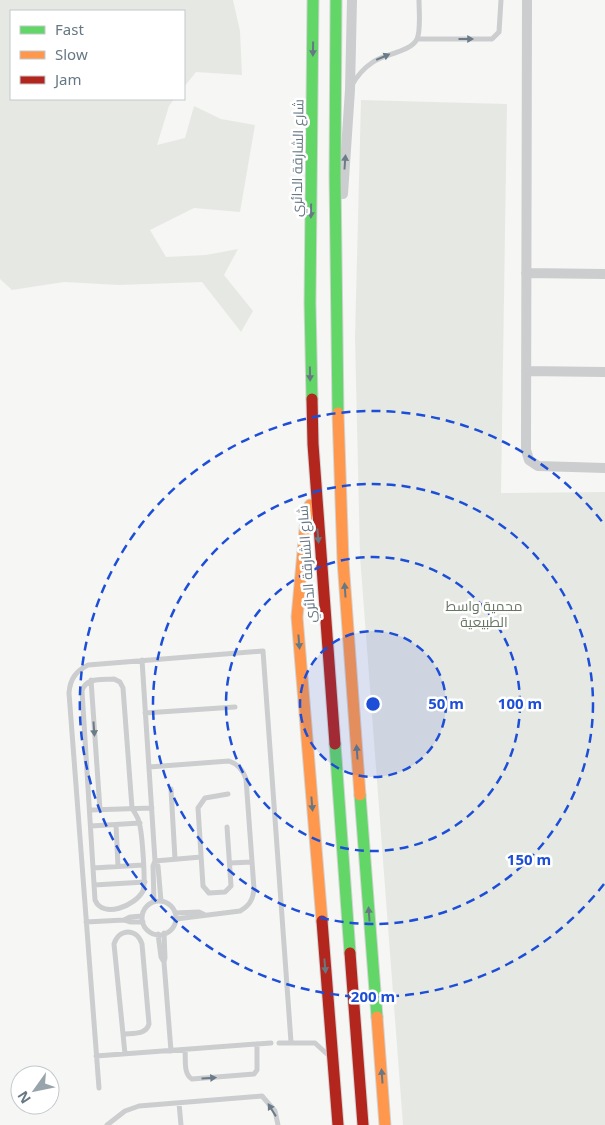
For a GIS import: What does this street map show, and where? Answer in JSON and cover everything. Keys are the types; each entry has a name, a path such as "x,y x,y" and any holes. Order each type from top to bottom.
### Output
{"highway":[{"name":"شارع الشارقة الدائري","path":"313,0 310,350 315,490 363,1125"},
{"path":"336,0 336,245 339,460 343,560 385,1125"},
{"path":"315,490 306,519 297,618 327,1030 333,1063 338,1125"}],"street":[{"path":"336,245 342,202 350,90 352,0"},
{"path":"527,0 526,450 529,460 533,464 543,467 605,468"},
{"path":"526,273 605,274"},
{"path":"526,371 605,372"}],"lane":[{"path":"350,90 360,74 373,61 408,48 417,39 419,0"},
{"path":"417,39 492,39 499,32 501,0"},
{"path":"99,1088 69,693 72,679 76,673 88,665 263,651 291,1042"},
{"path":"142,660 155,861 153,866 154,902"},
{"path":"114,679 122,684 132,808 140,823 145,882 140,895 130,905 124,908 105,909 100,907 95,900 82,691 85,684 91,680 114,679"},
{"path":"91,680 100,810"},
{"path":"145,713 235,707"},
{"path":"149,767 223,761 234,762 246,779 254,895 249,905 234,912 205,915 199,912 175,916"},
{"path":"171,789 175,859"},
{"path":"227,827 232,884 224,892 209,893 204,886 198,808 199,804 209,796 228,794"},
{"path":"90,810 152,808"},
{"path":"91,826 140,823"},
{"path":"116,825 118,866"},
{"path":"80,845 92,844"},
{"path":"155,861 201,857"},
{"path":"155,861 158,866 161,901"},
{"path":"230,863 252,862"},
{"path":"93,868 143,864"},
{"path":"94,885 145,882"},
{"path":"161,901 170,905 175,916 172,928 161,934 149,930 143,922 142,916 146,907 154,902 161,901"},
{"path":"124,920 130,917 142,916"},
{"path":"86,922 124,920 143,922"},
{"path":"123,1034 144,1032 148,1029 149,1024 142,944 138,936 130,932 121,934 114,944 123,1034 125,1054"},
{"path":"161,934 161,957 164,962 171,1051"},
{"path":"279,1043 317,1041 333,1063"},
{"path":"96,1056 272,1043"},
{"path":"185,1050 186,1073 190,1078 252,1075 257,1071 256,1044"},
{"path":"107,1125 126,1111 139,1106 262,1096 275,1111 278,1125"},
{"path":"179,1104 181,1125"}],"green space":[{"path":"0,0 233,0 240,31 242,75 196,72 185,86 185,10 10,10 10,100 173,100 169,106 157,145 185,138 194,106 221,119 255,125 240,212 194,208 150,230 166,257 206,255 238,249 224,275 253,311 241,332 202,282 119,285 64,282 12,290 0,279"},
{"name":"محمية واسط الطبيعية","path":"361,100 507,104 501,493 605,492 605,1125 403,1125 360,556 355,337"}],"traffic: fast":[{"path":"312,399 310,303 313,0"},
{"path":"336,0 335,176 338,413"},
{"path":"335,744 350,953"},
{"path":"360,795 377,1017"}],"traffic: slow":[{"path":"338,413 343,561 360,795"},
{"path":"310,505 306,519 297,617 322,921"},
{"path":"377,1017 385,1125"}],"traffic: jam":[{"path":"312,399 313,444 335,744"},
{"path":"322,921 338,1125"},
{"path":"350,953 363,1125"}]}
